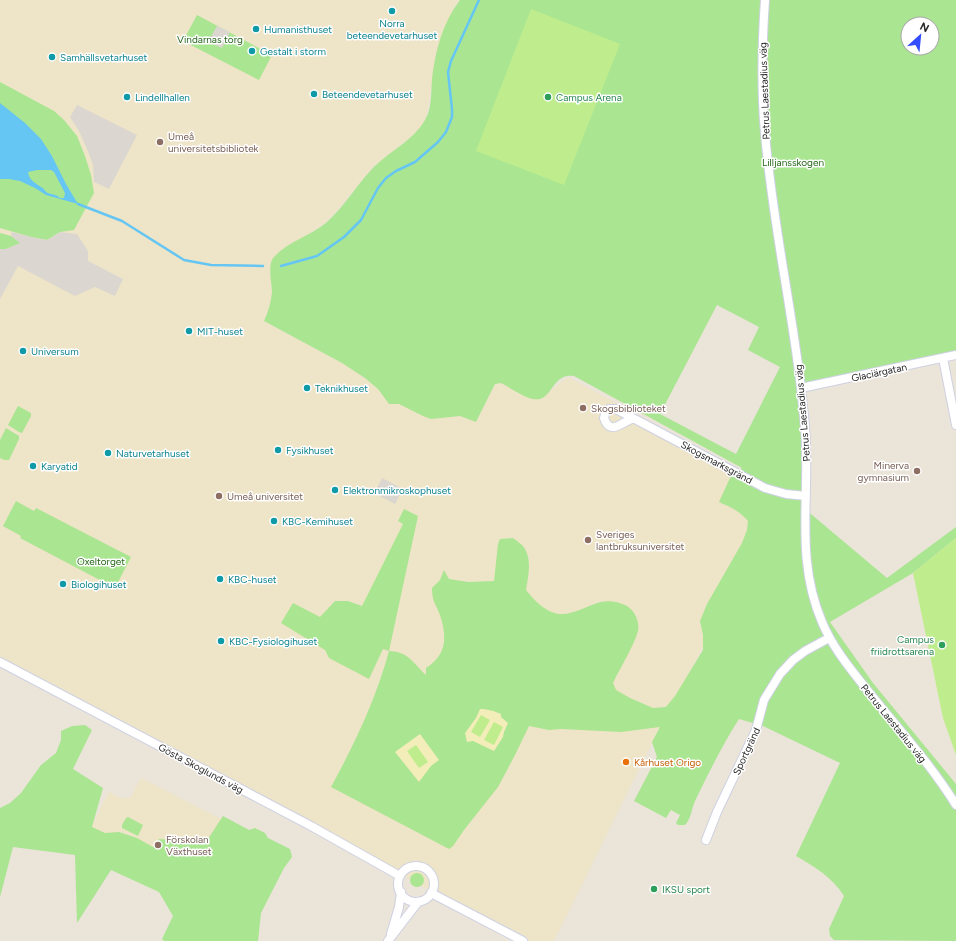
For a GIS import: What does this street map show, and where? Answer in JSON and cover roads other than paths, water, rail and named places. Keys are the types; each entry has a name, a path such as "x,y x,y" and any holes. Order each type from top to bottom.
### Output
{"street":[{"name":"Petrus Laestadius väg","path":"765,0 762,79 765,133 801,388 806,446 806,496 804,524 809,577 816,604 829,638 842,658 897,728 937,775 956,805"},
{"name":"Glaciärgatan","path":"801,388 956,355"},
{"path":"943,358 956,425"},
{"name":"Skogsmarksgränd","path":"632,418 765,488 786,494 806,496"},
{"name":"Sportgränd","path":"706,840 717,812 756,730 764,700 780,674 794,660 829,638"},
{"name":"Gösta Skoglunds väg","path":"0,662 311,826 400,876"},
{"path":"389,940 398,907 400,892 398,884 400,876 410,867 422,867 432,876 434,883 431,893 425,900 418,902 409,900 400,892"},
{"path":"431,893 523,941"},
{"path":"389,940 418,902"}],"water":[{"path":"0,103 25,123 41,139 78,204 46,195 20,181 0,179","holes":["37,170 51,170 54,172 65,193 64,198 60,198 47,192 33,181 28,172"]}],"waterway":[{"path":"281,266 317,256 344,237 361,220 378,188 386,178 396,171 415,162 438,142 446,132 452,117 448,72 451,61 479,0"},
{"path":"78,204 122,221 184,260 211,265 263,266"}],"place":[{"name":"Norra beteendevetarhuset","path":"392,11"},
{"name":"Humanisthuset","path":"256,29"},
{"name":"Gestalt i storm","path":"252,51"},
{"name":"Samhällsvetarhuset","path":"52,57"},
{"name":"Beteendevetarhuset","path":"314,94"},
{"name":"Lindellhallen","path":"127,97"},
{"name":"Campus Arena","path":"548,97"},
{"name":"Umeå universitetsbibliotek","path":"160,142"},
{"name":"MIT-huset","path":"189,331"},
{"name":"Universum","path":"23,351"},
{"name":"Teknikhuset","path":"307,388"},
{"name":"Skogsbiblioteket","path":"583,408"},
{"name":"Fysikhuset","path":"278,450"},
{"name":"Naturvetarhuset","path":"108,453"},
{"name":"Karyatid","path":"33,466"},
{"name":"Minerva gymnasium","path":"917,471"},
{"name":"Elektronmikroskophuset","path":"335,490"},
{"name":"Umeå universitet","path":"219,496"},
{"name":"KBC-Kemihuset","path":"274,521"},
{"name":"Sveriges lantbruksuniversitet","path":"588,540"},
{"name":"KBC-huset","path":"220,579"},
{"name":"Biologihuset","path":"63,584"},
{"name":"KBC-Fysiologihuset","path":"221,641"},
{"name":"Campus friidrottsarena","path":"942,645"},
{"name":"Kårhuset Origo","path":"626,762"},
{"name":"Förskolan Växthuset","path":"158,845"},
{"name":"IKSU sport","path":"654,889"}],"park label":[{"name":"Vindarnas torg","path":"210,39"},
{"name":"Lilljansskogen","path":"793,162"},
{"name":"Oxeltorget","path":"101,561"}]}
